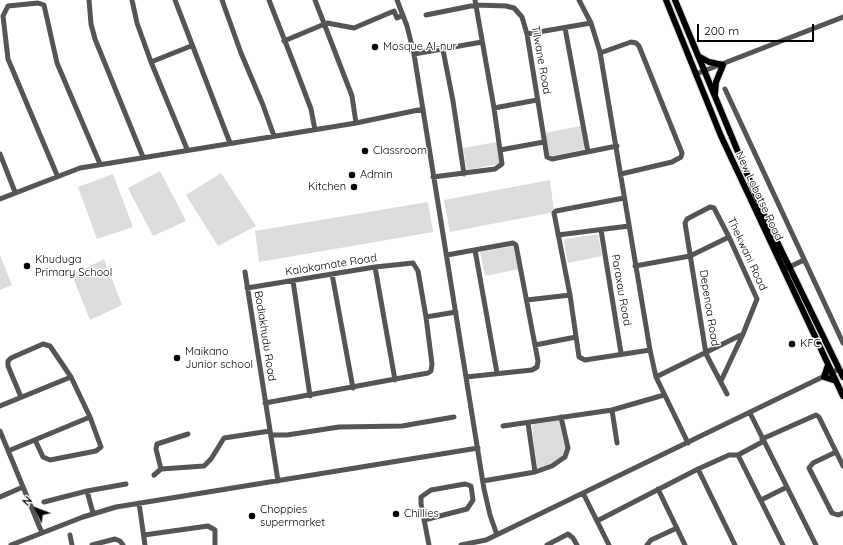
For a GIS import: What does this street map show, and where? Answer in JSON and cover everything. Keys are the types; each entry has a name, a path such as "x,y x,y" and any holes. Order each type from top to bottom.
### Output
{"main road":[{"name":"New Lobatse Road","path":"666,0 721,136 783,271 843,396"},
{"path":"676,0 765,217 843,377"},
{"path":"698,56 710,62 723,65 716,82 715,98"},
{"path":"807,321 814,317"},
{"path":"828,364 824,378 836,382"}],"street":[{"path":"89,0 91,24 95,40 143,157"},
{"path":"132,0 137,23 151,62 187,150"},
{"path":"175,0 191,46 230,143"},
{"path":"222,0 274,136"},
{"path":"269,0 311,110 315,130"},
{"path":"315,0 352,96 356,123"},
{"path":"397,0 403,15 414,54 483,481 490,515 497,535"},
{"path":"578,0 591,23 600,53 617,146 635,266 656,377 688,443"},
{"path":"57,175 8,59 2,16 4,10 8,6 42,3 44,5 58,63 100,164"},
{"path":"433,178 499,167 502,164 494,108 475,3"},
{"name":"Tilwane Road","path":"426,15 475,3 514,8 522,17 527,34 546,154 550,158 588,152"},
{"path":"284,41 325,24 354,28 394,11 397,18 403,15"},
{"path":"696,74 723,65 843,17"},
{"path":"527,34 591,23"},
{"path":"565,28 588,152 617,146"},
{"path":"414,54 482,42"},
{"path":"600,53 631,42 636,42 639,46 682,153 681,157 672,162 621,174"},
{"path":"151,62 191,46"},
{"path":"443,50 453,100 464,174"},
{"path":"725,89 843,342"},
{"path":"494,108 537,100"},
{"path":"0,199 57,175 80,168 356,123 423,109"},
{"path":"500,150 544,142"},
{"path":"0,154 15,192"},
{"path":"624,198 556,211 554,213 570,295 580,358 585,360 622,353 650,350"},
{"name":"Thekwani Road","path":"686,220 709,207 713,207 757,299 743,334 721,381"},
{"name":"Depenoa Road","path":"686,220 690,256 706,354 727,394"},
{"path":"558,235 629,226"},
{"name":"Paraxau Road","path":"601,230 622,353"},
{"path":"635,266 690,256 728,237"},
{"path":"447,255 513,244 518,249 538,361 535,369 466,377"},
{"path":"476,250 497,373"},
{"path":"783,271 804,260"},
{"name":"Kalakamate Road","path":"248,288 374,267 408,263 416,266 426,317"},
{"path":"374,267 394,380"},
{"name":"Bodiakhudu Road","path":"245,272 278,481"},
{"path":"332,274 353,388"},
{"path":"292,281 310,396"},
{"path":"527,300 570,295"},
{"path":"265,403 428,374 431,371 432,364 426,317 456,312"},
{"path":"656,377 706,354 743,334"},
{"path":"535,345 576,337"},
{"path":"21,397 8,366 8,361 11,358 43,344 53,348 71,377 90,417 101,447 96,451 50,460 43,457 35,440"},
{"path":"461,545 487,543 497,535 824,378 839,369"},
{"path":"0,406 71,377"},
{"path":"502,426 612,410 664,395"},
{"path":"612,410 617,443"},
{"path":"750,413 816,545"},
{"path":"597,521 698,469 729,455 738,455 763,440 816,415 843,466"},
{"path":"8,451 90,417"},
{"path":"154,475 161,469 204,466 211,459 224,438 270,433 287,436 339,427 396,427 454,417"},
{"path":"483,481 535,472 552,466 565,457 567,454 562,417"},
{"path":"528,423 535,472"},
{"path":"0,431 42,533"},
{"path":"161,469 156,449 157,444 188,434"},
{"path":"11,545 93,513 139,503 478,448"},
{"path":"836,452 813,463 810,468 832,513 838,515 843,513"},
{"path":"738,455 783,545"},
{"path":"698,469 734,545"},
{"path":"44,502 87,491 126,484"},
{"path":"424,520 467,509 473,500 471,486 465,484 427,491 424,494 420,500 424,520 429,545"},
{"path":"0,497 23,487"},
{"path":"761,500 787,487"},
{"path":"658,489 685,545"},
{"path":"87,491 93,513"},
{"path":"583,493 609,545"},
{"path":"139,503 145,545"},
{"path":"144,535 208,526 215,530 215,545"},
{"path":"647,545 651,540 677,528"},
{"path":"547,545 568,534 574,538 577,545"},
{"path":"70,535 72,545"},
{"path":"92,545 116,539 120,541 122,545"}],"shaded area":[{"path":"581,126 587,149 551,156 549,155 545,133"},
{"path":"497,142 501,162 499,164 467,170 463,148"},
{"path":"160,171 186,221 153,236 128,188"},
{"path":"221,173 256,226 218,246 186,195"},
{"path":"113,174 133,227 97,239 78,187"},
{"path":"550,180 554,212 450,232 444,200"},
{"path":"428,202 433,232 259,262 255,231"},
{"path":"598,234 602,256 568,263 564,242 565,239"},
{"path":"513,246 519,269 485,276 480,252"},
{"path":"0,255 12,285 0,290"},
{"path":"104,259 122,305 90,320 72,275"},
{"path":"560,420 566,448 562,457 549,465 537,468 532,426 535,424"}],"place":[{"name":"Mosque Al-nur","path":"375,47"},
{"name":"Classroom","path":"365,151"},
{"name":"Admin","path":"352,175"},
{"name":"Kitchen","path":"354,187"},
{"name":"Khuduga Primary School","path":"27,266"},
{"name":"KFC","path":"792,344"},
{"name":"Maikano Junior school","path":"177,358"},
{"name":"Chillies","path":"396,514"},
{"name":"Choppies supermarket","path":"252,516"}]}
